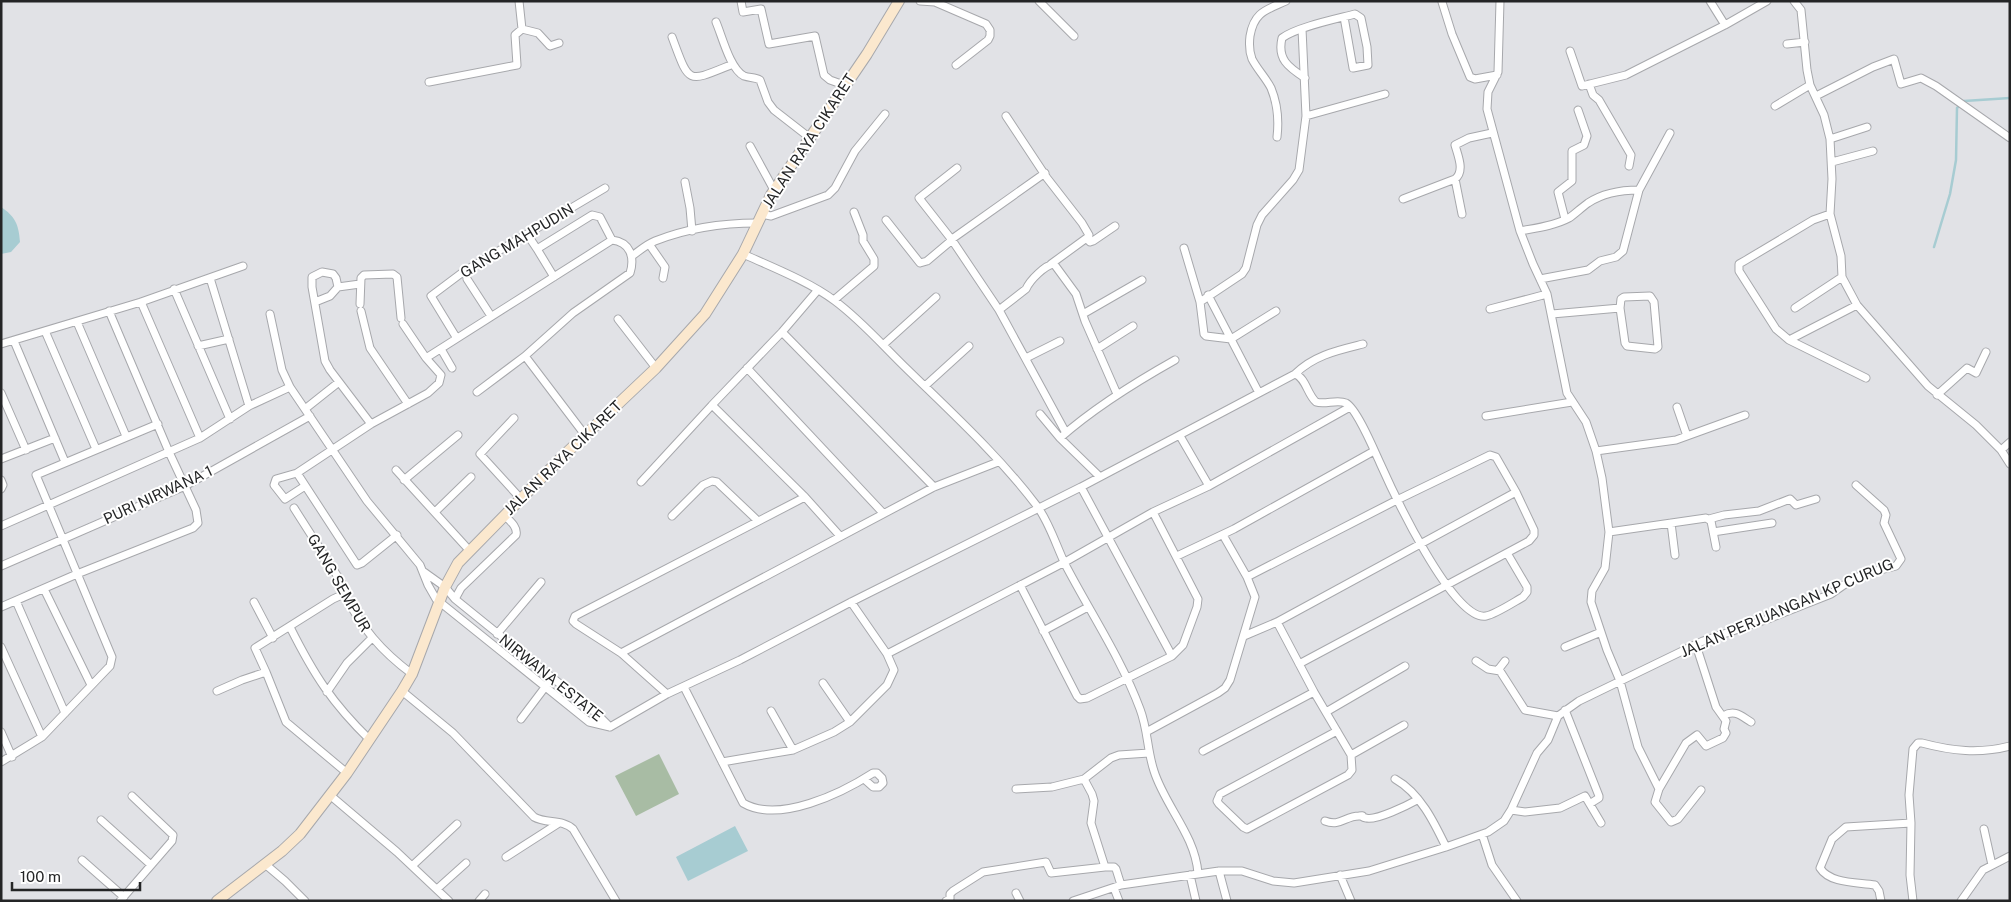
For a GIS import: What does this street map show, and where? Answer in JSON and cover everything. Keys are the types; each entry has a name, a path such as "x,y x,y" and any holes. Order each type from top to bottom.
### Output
{"main road":[{"name":"JALAN RAYA CIKARET","path":"216,901 265,864 300,834 331,796 370,740 412,674 445,587 458,563 585,435 656,368 704,314 743,254 774,190 867,54 899,1"}],"street":[{"path":"519,1 522,29"},
{"path":"741,1 743,12 761,9 769,44 815,36 824,75 844,86"},
{"path":"920,1 936,2 986,24 990,30 988,40 956,65"},
{"path":"1039,1 1074,36"},
{"path":"1278,138 1278,113 1274,97 1253,60 1249,47 1255,18 1264,11 1286,1"},
{"path":"1500,1 1497,75 1486,99 1492,133 1520,231 1547,294 1567,392 1586,422 1596,452 1602,478 1609,532 1605,568 1592,591 1592,602 1600,632 1620,681 1638,747 1659,789"},
{"path":"1710,1 1724,25"},
{"path":"1570,51 1581,85 1626,75 1767,1"},
{"path":"1794,1 1801,10 1810,84 1824,115 1830,139 1832,162 1830,214 1841,256 1842,277 1857,305 1937,395 1966,416 2001,450 2010,464"},
{"path":"1442,2 1452,34 1470,77 1475,79 1497,75"},
{"path":"1305,78 1284,61 1280,54 1282,38 1302,29 1344,17 1358,14 1361,18 1368,53 1367,66 1353,68 1344,17"},
{"path":"716,22 733,64 745,76 760,80 768,102 774,110 810,138"},
{"path":"522,29 538,33 550,46 559,43"},
{"path":"429,82 515,66 517,64 516,35 522,29"},
{"path":"1200,302 1236,278 1246,268 1256,225 1299,170 1306,116 1302,29"},
{"path":"672,36 685,70 693,78 700,78 733,64"},
{"path":"1787,44 1805,42"},
{"path":"1816,96 1894,59 1901,84 1921,78 1936,86 2010,138"},
{"path":"1589,84 1593,95 1599,100 1631,155 1629,166"},
{"path":"1775,106 1810,84"},
{"path":"1306,116 1385,94"},
{"path":"1565,219 1558,192 1572,180 1572,151 1584,145 1587,136 1578,110"},
{"path":"632,256 654,241 725,223 771,216 828,195 855,151 885,114"},
{"path":"1006,116 1044,173 1082,223 1089,235 1090,242 1093,242 1115,226"},
{"path":"1830,139 1867,126"},
{"path":"1403,199 1455,179 1459,176 1461,168 1456,143 1492,133"},
{"path":"1540,279 1588,270 1600,261 1620,254 1623,251 1640,190 1670,133"},
{"path":"750,146 774,190"},
{"path":"1832,162 1873,151"},
{"path":"957,168 919,198 952,240 999,310 1026,358 1063,435"},
{"path":"886,220 920,263 926,261 1044,173"},
{"path":"1455,179 1462,214"},
{"path":"685,182 692,231"},
{"name":"GANG MAHPUDIN","path":"456,337 431,298 463,272 605,188"},
{"path":"1520,231 1545,226 1565,219 1604,195 1622,190 1640,190"},
{"path":"834,300 874,266 874,259 863,241 863,235 854,212"},
{"path":"537,249 596,214 602,220 612,240"},
{"path":"1830,214 1813,220 1738,266 1741,276 1776,329 1789,340 1866,378"},
{"path":"527,234 554,277"},
{"path":"999,310 1026,289 1051,264 1088,237"},
{"path":"426,358 456,337 612,240 622,242 632,256 632,266 627,276 573,313 525,356 477,392"},
{"path":"649,244 665,267 663,278"},
{"path":"1184,248 1200,302 1204,334 1208,337 1231,339 1276,311"},
{"path":"743,254 791,276 834,300 925,386 998,462 1038,508 1064,562 1127,678 1148,731 1149,753 1155,774 1189,840 1198,866 1198,873"},
{"path":"1051,264 1055,266 1076,294 1117,394"},
{"path":"1,344 141,302 243,266"},
{"path":"338,288 333,274 326,272 312,277 326,361 339,382 371,424"},
{"path":"305,486 286,499 274,485 276,480 297,473 371,424 408,404 428,393 439,383 441,375 426,358 402,321 397,278 393,274 364,275 361,278 360,284 361,307 370,348 408,404"},
{"path":"1794,308 1842,277"},
{"path":"210,278 249,406"},
{"path":"467,278 490,316"},
{"path":"1083,314 1142,280"},
{"path":"316,302 330,296 338,288 360,284"},
{"path":"174,289 230,419"},
{"path":"641,482 782,332 817,291"},
{"path":"1490,309 1547,294"},
{"path":"1208,295 1259,393"},
{"path":"883,345 936,296"},
{"path":"1650,296 1652,298 1659,344 1657,348 1626,345 1620,308 1620,302 1624,297 1650,296"},
{"path":"141,302 200,438"},
{"path":"1789,340 1857,305"},
{"path":"1552,314 1620,308"},
{"path":"1,608 77,574 196,527 199,520 109,311"},
{"path":"270,314 282,370 290,387 367,501 397,535 424,572 445,587"},
{"path":"618,319 656,368"},
{"path":"77,322 126,436"},
{"path":"1097,349 1133,326"},
{"path":"45,331 96,449"},
{"path":"782,332 934,487"},
{"path":"198,346 230,339"},
{"path":"1026,358 1060,340"},
{"path":"14,341 64,462"},
{"path":"610,727 668,694 740,660 1180,436 1296,374 1306,364 1322,356 1363,344"},
{"path":"925,386 970,346"},
{"path":"440,349 452,368"},
{"path":"1937,395 1967,368 1976,372 1986,352"},
{"path":"525,356 585,435"},
{"path":"1063,435 1081,419 1117,394 1174,360"},
{"path":"747,368 884,513"},
{"path":"1296,374 1302,378 1310,396 1316,402 1342,402 1350,407 1374,451 1397,500 1445,585 1467,608 1478,615 1486,616 1524,597 1527,592 1507,553"},
{"path":"306,409 339,382"},
{"path":"1,526 200,438 249,406 290,387"},
{"path":"1,393 26,450"},
{"path":"1486,416 1572,402"},
{"path":"712,405 805,497 840,536"},
{"path":"887,654 1020,586 1153,512 1209,486 1350,407"},
{"path":"1677,407 1687,436"},
{"path":"1040,414 1063,435 1099,476"},
{"path":"1596,452 1647,445 1687,436 1744,415"},
{"name":"PURI NIRWANA 1","path":"1,566 185,486 310,416"},
{"path":"514,418 480,454 522,498"},
{"path":"1,762 42,737 110,666 112,657 36,475 158,424"},
{"path":"404,480 458,435"},
{"path":"1180,436 1209,486"},
{"path":"1,459 55,438"},
{"path":"2001,450 2010,442"},
{"path":"1177,556 1223,534 1374,451"},
{"path":"1247,578 1397,500 1490,455 1497,459 1516,492 1534,530 1534,535 1529,542 1299,664"},
{"path":"621,653 934,487 998,462"},
{"path":"396,470 469,550"},
{"path":"297,473 357,565 397,535"},
{"path":"435,512 471,477"},
{"path":"1,480 3,485 1,489"},
{"path":"672,516 703,485 712,481 717,482 758,521"},
{"name":"JALAN PERJUANGAN KP CURUG","path":"1073,901 1121,885 1198,873 1242,871 1273,881 1294,883 1369,871 1446,847 1497,827 1511,810 1537,753 1548,740 1558,716 1565,710 1620,681 1696,645 1768,620 1830,594 1851,580 1865,574 1896,566 1901,559 1884,523 1886,515 1884,510 1856,485"},
{"path":"1081,487 1110,537 1172,656"},
{"path":"1244,636 1277,622 1516,492"},
{"path":"668,694 621,653 576,624 573,621 575,616 805,497"},
{"path":"1609,532 1759,511 1790,499 1796,505 1816,499"},
{"name":"GANG SEMPUR","path":"294,508 345,588 344,594 372,638 386,654 412,674"},
{"path":"1020,586 1077,696 1080,698 1087,698 1172,656 1183,645 1198,603 1177,556 1153,512"},
{"path":"455,599 461,588 516,535 514,526 504,516"},
{"path":"1709,519 1716,548"},
{"path":"1671,523 1675,555"},
{"path":"1713,532 1772,524"},
{"path":"1148,731 1224,688 1230,680 1255,597 1223,534"},
{"path":"424,572 428,585 439,603"},
{"path":"497,634 541,582"},
{"name":"NIRWANA ESTATE","path":"445,587 455,599 596,713 610,727"},
{"path":"44,589 90,685"},
{"path":"344,594 256,648 286,722 347,773"},
{"path":"16,601 65,713"},
{"path":"254,602 272,638"},
{"path":"722,762 793,750 834,732 850,722 887,685 894,670 887,654 851,602"},
{"name":"NIRWANA ESTATE","path":"439,603 589,722 610,727"},
{"path":"1043,631 1088,607"},
{"path":"1277,622 1314,692 1351,755 1352,770 1348,775 1250,828 1243,827 1217,801 1220,794 1337,732"},
{"path":"290,627 312,670 327,692 349,720 370,740"},
{"path":"1565,647 1600,632"},
{"path":"327,692 346,663 372,638"},
{"path":"1696,645 1716,706 1726,721 1725,735 1706,746 1699,736 1694,736 1686,743 1659,789 1655,802 1671,822 1678,819 1701,790"},
{"path":"1,647 42,737"},
{"path":"1476,661 1488,668 1498,670 1525,710 1558,716"},
{"path":"1498,670 1505,661"},
{"path":"1326,712 1405,666"},
{"path":"217,691 266,672"},
{"path":"520,719 552,678"},
{"path":"823,683 850,722"},
{"path":"684,686 743,803 758,810 791,808 820,800 864,779"},
{"path":"402,691 453,733 534,817 540,820 569,825 616,901"},
{"path":"1204,751 1314,692"},
{"path":"1565,710 1599,796 1599,798 1591,803"},
{"path":"771,711 793,750"},
{"path":"1723,716 1731,712 1736,713 1752,722"},
{"path":"1351,755 1404,725"},
{"path":"1,732 12,757"},
{"path":"1913,901 1910,875 1910,795 1913,749 1918,743 1978,752 2010,746"},
{"path":"1016,789 1052,787 1084,779 1111,758 1149,753"},
{"path":"1084,779 1094,801 1091,823 1105,868"},
{"path":"1395,779 1404,785 1435,821 1446,847"},
{"path":"82,860 122,899 150,864 172,841 173,835 132,796"},
{"path":"331,796 412,866 447,900"},
{"path":"1511,810 1525,812 1560,808 1585,796 1591,803 1601,823"},
{"path":"1325,821 1334,824 1359,816 1372,818 1394,812 1418,800"},
{"path":"100,820 150,864"},
{"path":"506,857 560,823"},
{"path":"1882,901 1875,885 1842,880 1825,874 1820,868 1832,839 1846,827 1911,823"},
{"path":"412,866 457,824"},
{"path":"1984,829 1992,865"},
{"path":"1482,834 1492,866 1515,900"},
{"path":"1961,901 1983,870 2010,856"},
{"path":"946,901 950,899 950,894 953,891 983,872 1046,862 1051,873 1114,867 1121,885"},
{"path":"265,864 305,901"},
{"path":"436,889 466,864"},
{"path":"1219,871 1227,901"},
{"path":"1190,874 1196,901"},
{"path":"1340,875 1351,901"},
{"path":"1114,888 1119,901"},
{"path":"1016,893 1020,901"},
{"path":"479,901 485,894"}],"green space":[{"path":"659,754 679,794 636,816 615,776"}],"water":[{"path":"1,207 10,214 15,222 19,231 20,242 11,252 1,254"},
{"path":"735,826 748,851 688,881 676,857"}],"waterway":[{"path":"1934,247 1950,194 1956,160 1957,108 1964,101 2010,98"}]}
